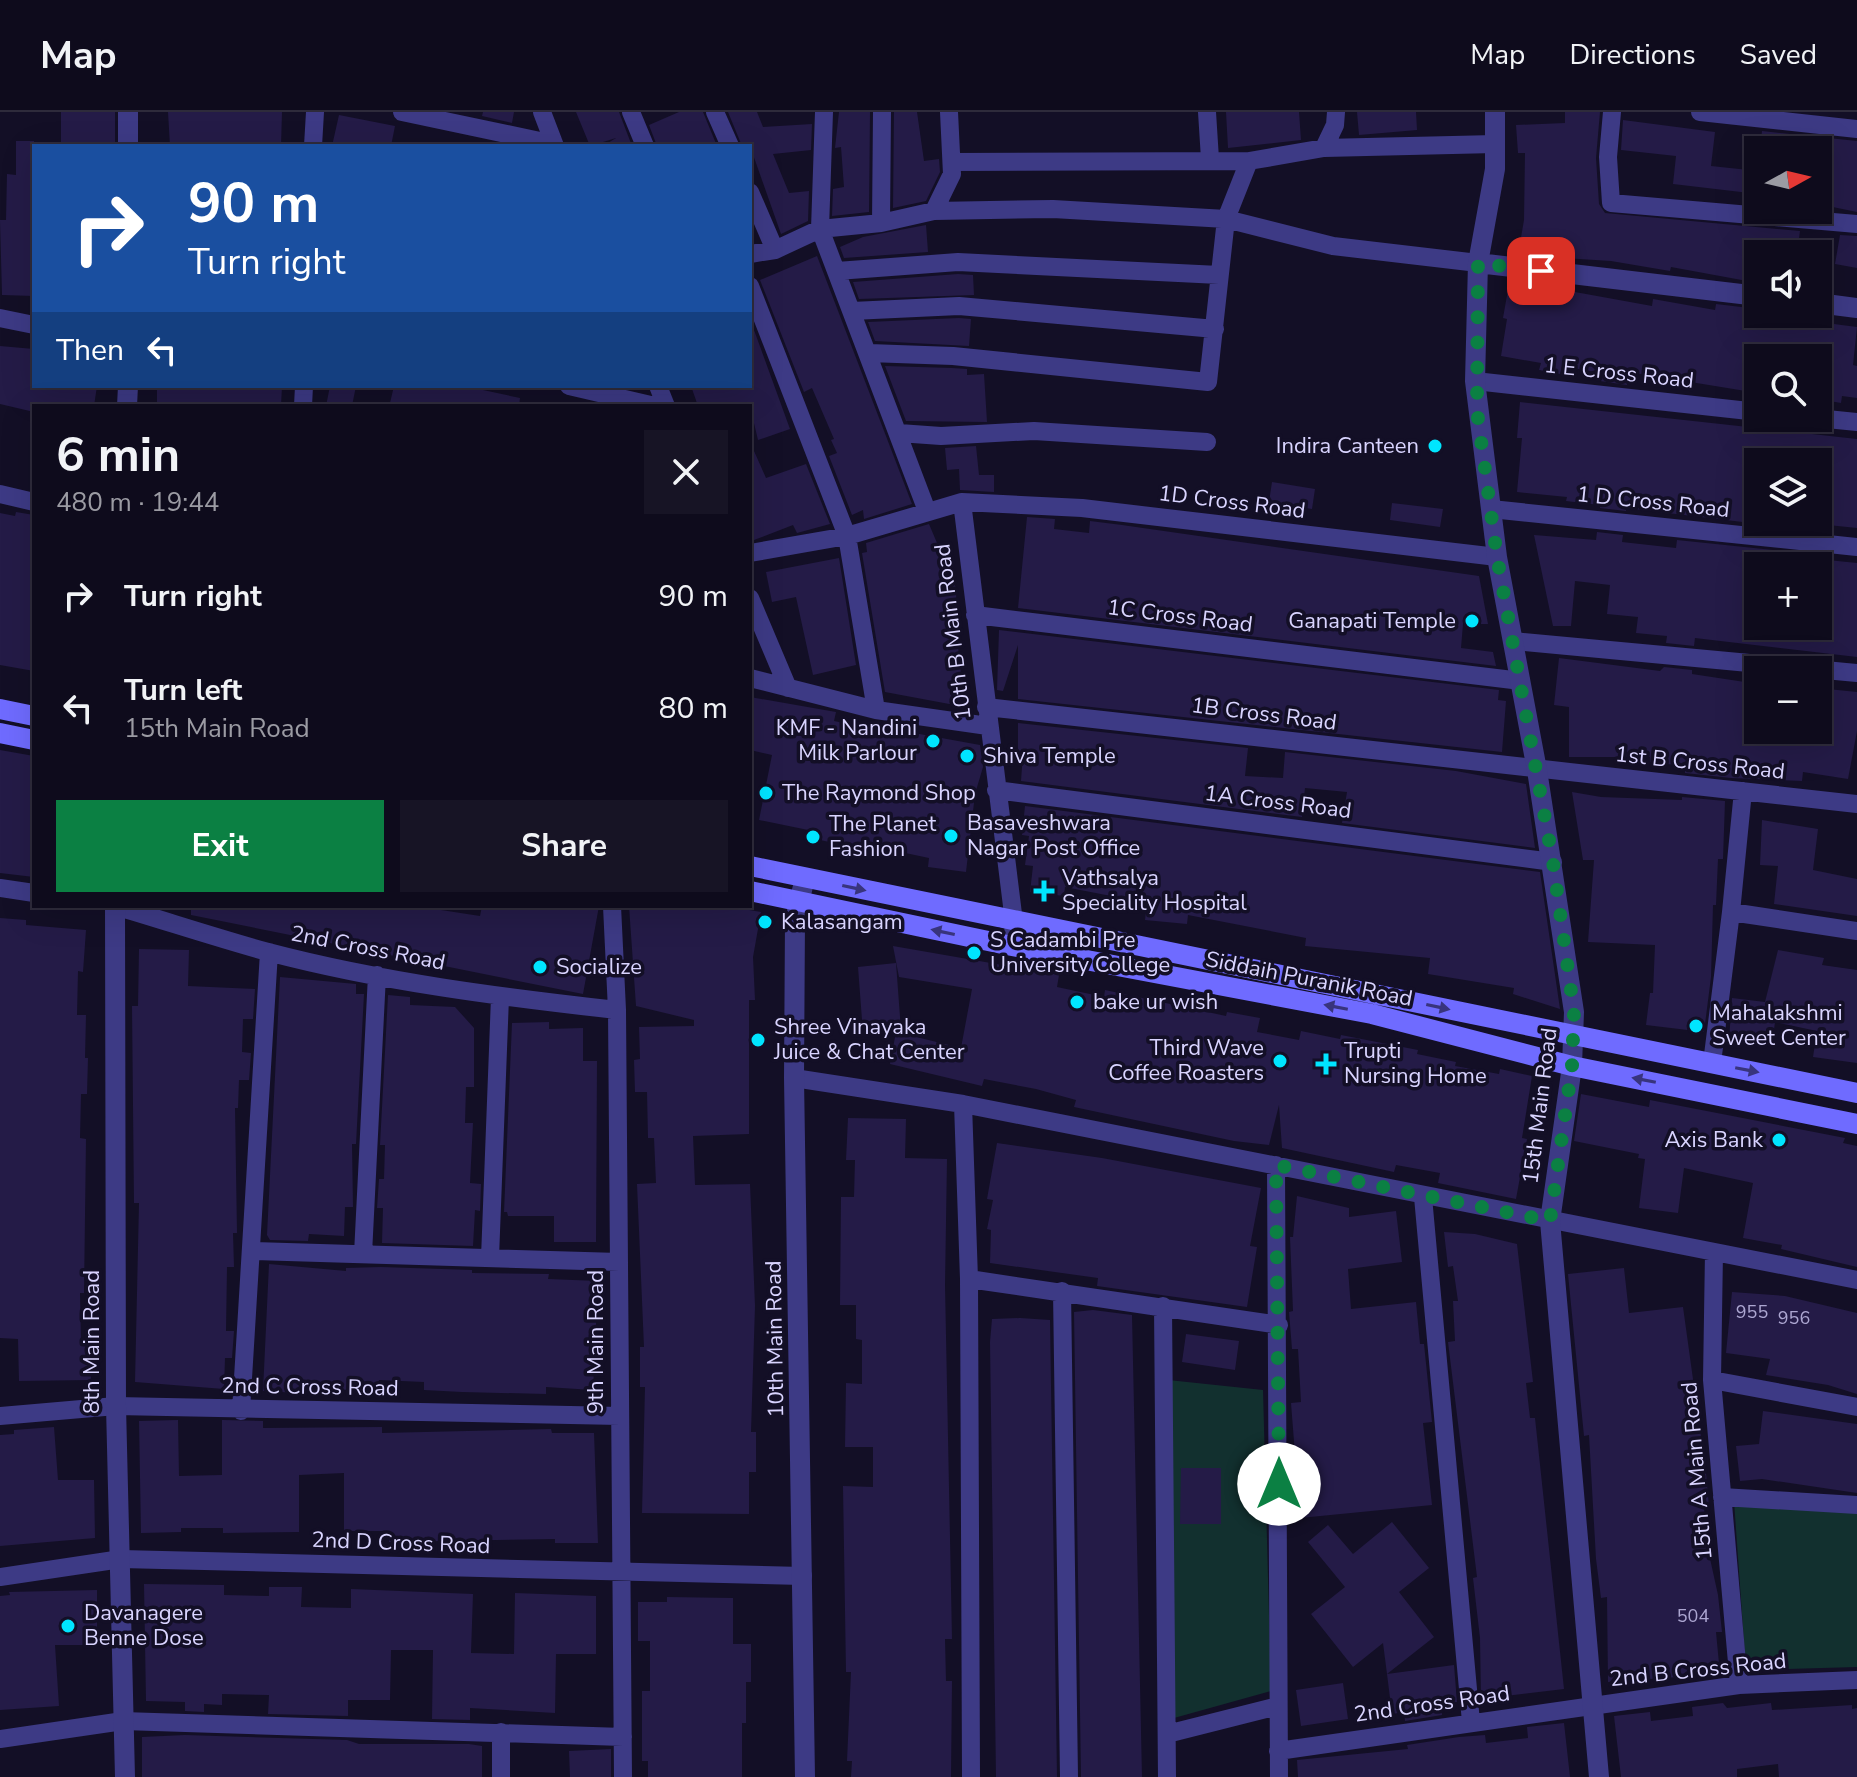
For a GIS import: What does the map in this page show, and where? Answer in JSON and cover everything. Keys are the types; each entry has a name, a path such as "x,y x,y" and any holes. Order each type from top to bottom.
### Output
{"main road":[{"path":"0,709 32,716"},
{"path":"0,733 32,740"},
{"name":"Siddaih Puranik Road","path":"752,866 1857,1093"},
{"name":"Siddaih Puranik Road","path":"752,891 1012,946 1372,1014 1572,1066 1857,1124"}],"street":[{"path":"128,112 128,144"},
{"path":"313,144 315,112"},
{"path":"402,112 549,144"},
{"path":"542,112 554,144"},
{"path":"631,112 644,144"},
{"path":"715,112 729,144"},
{"path":"824,112 820,229 927,511"},
{"path":"881,223 882,112"},
{"path":"934,211 952,174 949,112"},
{"path":"1207,112 1210,159"},
{"path":"1324,148 1335,125 1336,112"},
{"name":"15th Main Road","path":"1495,112 1495,169 1478,263 1475,381 1497,557 1553,862 1574,1036 1550,1221 1599,1777"},
{"path":"1612,112 1608,157 1611,203 1857,224"},
{"path":"1700,112 1857,129"},
{"path":"952,162 1249,161 1324,148 1495,144"},
{"path":"869,353 953,356 1208,382 1226,219 1249,161"},
{"path":"752,197 775,250"},
{"path":"752,254 775,250 820,229 881,223 934,211 1053,209 1226,219 1333,246 1744,294"},
{"path":"837,271 958,262 1219,275"},
{"path":"752,291 847,536 876,710"},
{"path":"1832,305 1857,308"},
{"path":"852,311 959,306 1215,329"},
{"path":"0,318 32,325"},
{"name":"1 E Cross Road","path":"1475,381 1744,410"},
{"path":"578,388 646,404"},
{"path":"1832,420 1857,422"},
{"path":"899,433 941,436 1034,431 1207,442"},
{"path":"0,494 32,502"},
{"name":"1D Cross Road","path":"752,553 847,536 962,502 1082,508 1497,557"},
{"name":"10th B Main Road","path":"962,502 1014,922 1012,946"},
{"name":"1 D Cross Road","path":"1491,509 1857,547"},
{"path":"752,603 788,688"},
{"name":"1C Cross Road","path":"975,615 1521,681"},
{"path":"1513,641 1857,673"},
{"path":"752,679 876,710 988,726"},
{"name":"1B Cross Road","path":"986,707 1537,770"},
{"name":"1st B Cross Road","path":"1537,770 1857,804"},
{"name":"1A Cross Road","path":"996,790 1553,862"},
{"path":"1712,1063 1743,791"},
{"name":"10th Main Road","path":"805,878 795,919 794,1078 805,1777"},
{"path":"0,888 32,893"},
{"name":"8th Main Road","path":"115,908 116,1406 125,1777"},
{"name":"2nd Cross Road","path":"122,908 269,952 377,975 500,997 617,1010"},
{"name":"9th Main Road","path":"612,908 617,1010 623,1777"},
{"path":"1731,912 1857,931"},
{"path":"241,1411 269,952"},
{"path":"363,1254 377,975"},
{"path":"490,1258 500,997"},
{"path":"794,1078 963,1104 1857,1280"},
{"path":"963,1104 969,1279 971,1777"},
{"path":"1276,1165 1279,1777"},
{"path":"1423,1197 1471,1722"},
{"path":"252,1251 619,1262"},
{"name":"15th A Main Road","path":"1714,1252 1712,1380 1739,1685"},
{"path":"969,1279 1279,1325"},
{"path":"1062,1291 1069,1777"},
{"path":"1163,1306 1167,1777"},
{"path":"1712,1380 1857,1407"},
{"name":"2nd C Cross Road","path":"0,1416 116,1406 241,1411 620,1416"},
{"path":"1722,1497 1857,1505"},
{"name":"2nd D Cross Road","path":"0,1577 121,1559 803,1576"},
{"name":"2nd B Cross Road","path":"1593,1706 1739,1685 1857,1680"},
{"path":"1167,1734 1278,1706"},
{"name":"2nd Cross Road","path":"1278,1751 1593,1706"},
{"path":"0,1739 123,1721 623,1737"},
{"path":"501,1732 501,1777"}],"green space":[{"path":"1168,1380 1263,1390 1271,1691 1174,1718"},
{"path":"1734,1501 1857,1510 1857,1667 1746,1670"}],"building":[{"path":"61,112 115,112 115,144 61,144"},
{"path":"168,112 282,112 281,144 170,144"},
{"path":"483,112 514,112 512,123 482,116"},
{"path":"576,112 619,112 631,144 606,144 616,138 589,144"},
{"path":"679,112 703,112 716,144 656,144 649,125"},
{"path":"728,112 757,112 763,127 812,124 811,150 773,154 789,193 809,191 808,221 781,234 752,144 741,144"},
{"path":"839,112 870,112 869,212 832,216 833,189 844,187 841,147 835,148"},
{"path":"894,112 917,112 924,161 939,159 940,172 926,201 893,208"},
{"path":"1226,112 1299,112 1301,140 1228,148"},
{"path":"1357,112 1416,112 1417,130 1359,135"},
{"path":"1565,112 1600,112 1596,158 1599,204 1605,213 1800,231 1799,240 1744,240 1744,280 1671,267 1670,271 1611,261 1518,255 1524,220 1525,153 1518,153 1516,125 1565,123"},
{"path":"339,115 395,126 391,144 332,144"},
{"path":"1623,120 1715,132 1711,166 1744,170 1744,192 1673,184 1676,156 1621,150"},
{"path":"1762,131 1810,136 1761,136"},
{"path":"1832,138 1857,141 1857,212 1832,207"},
{"path":"16,141 34,141 32,296 2,295 0,220 6,220 7,174 16,175"},
{"path":"926,225 928,252 844,258 840,247 863,237"},
{"path":"1840,235 1857,236 1857,268 1835,264"},
{"path":"817,256 912,504 864,519 863,510 852,515 829,456 837,453 831,440 834,439 812,388 804,392 760,280"},
{"path":"973,275 974,295 859,299 853,282"},
{"path":"1514,281 1652,306 1653,299 1715,310 1716,304 1744,307 1744,328 1832,328 1832,324 1857,327 1853,365 1857,366 1857,398 1842,396 1841,403 1832,401 1832,344 1744,344 1744,391 1629,372 1627,385 1600,381 1601,373 1562,366 1560,374 1539,370 1541,363 1501,356 1509,284"},
{"path":"971,319 969,346 875,341 868,322"},
{"path":"752,324 790,429 758,440 752,404 697,404 692,388 752,388"},
{"path":"0,346 32,349 32,388 97,388 94,404 32,404 32,412 0,404"},
{"path":"885,366 967,369 967,375 984,374 987,422 906,421"},
{"path":"157,388 282,388 281,404 157,404"},
{"path":"330,388 356,388 352,404 326,404"},
{"path":"394,388 473,388 520,398 519,404 390,403"},
{"path":"1520,402 1744,427 1744,432 1793,432 1857,439 1857,528 1832,525 1832,448 1744,448 1744,522 1626,508 1626,511 1600,508 1600,505 1566,501 1567,497 1517,492 1522,438 1517,438"},
{"path":"752,446 766,478 806,464 830,524 797,533 793,525 754,540"},
{"path":"976,446 979,475 994,475 994,492 960,490 959,469 947,470 945,448"},
{"path":"1272,482 1315,489 1312,509 1269,502"},
{"path":"1392,503 1443,509 1440,527 1390,520"},
{"path":"16,512 32,515 32,671 0,665 0,513 15,516"},
{"path":"1027,517 1055,519 1054,529 1089,533 1090,521 1479,576 1488,624 1463,624 1461,648 1493,652 1496,666 1018,608"},
{"path":"929,524 956,588 957,637 961,674 965,675 960,706 885,692 862,553 867,552 866,543"},
{"path":"1597,532 1623,535 1622,542 1676,548 1677,540 1773,550 1744,552 1744,640 1832,640 1832,560 1857,563 1857,657 1695,638 1694,646 1666,643 1667,636 1636,633 1638,617 1607,614 1610,585 1575,581 1571,626 1553,626 1534,535 1596,540"},
{"path":"839,558 856,665 813,675 796,597 772,602 766,572"},
{"path":"999,630 1499,690 1498,700 1506,701 1502,752 1018,699 1018,645 1003,691 997,690"},
{"path":"1559,658 1660,671 1664,667 1744,682 1744,744 1832,744 1832,689 1857,692 1857,731 1848,779 1803,772 1802,781 1731,778 1685,773 1685,766 1650,762 1650,757 1569,757 1569,707 1554,705"},
{"path":"752,697 836,712 834,721 891,733 892,729 980,745 983,767 975,794 966,872 928,867 929,858 858,843 857,848 811,838 813,831 759,820 772,755 752,750"},
{"path":"1018,723 1248,748 1245,776 1283,778 1285,752 1456,771 1526,784 1535,848 1342,823 1347,792 1305,788 1302,817 1021,781 1023,754 1018,754"},
{"path":"0,750 32,756 32,877 0,873"},
{"path":"1572,792 1601,797 1682,800 1682,797 1725,801 1723,859 1718,859 1711,977 1704,1032 1646,1025 1650,993 1653,993 1655,945 1588,942 1594,860 1583,860"},
{"path":"1025,806 1540,872 1560,1009 1513,994 1514,988 1428,974 1430,958 1305,946 1306,938 1188,915 1187,924 1145,920 1146,912 1109,907 1111,896 1065,887 1064,896 1030,892 1033,866 1025,865 1029,836 1022,835"},
{"path":"1762,820 1818,829 1813,870 1857,879 1857,916 1774,904 1778,866 1760,865"},
{"path":"191,908 428,908 480,916 482,908 599,908 583,994 191,915"},
{"path":"629,908 738,908 761,912 753,957 755,1000 749,1000 749,1134 693,1136 695,1185 750,1184 755,1306 751,1432 756,1432 756,1472 749,1472 749,1514 642,1513 645,1387 640,1387 640,1347 644,1347 637,1184 656,1183 654,1138 648,1138 647,1092 635,1092 634,1060 640,1059 639,1027 694,1026 694,1020 636,1006"},
{"path":"0,918 26,920 26,925 86,930 83,972 78,971 77,1015 86,1015 85,1058 88,1058 87,1094 81,1094 80,1138 86,1139 84,1293 80,1293 81,1342 90,1342 91,1380 19,1381 18,1339 0,1338"},
{"path":"893,946 1059,975 1057,987 1104,997 1105,990 1226,1016 1227,1012 1260,1018 1257,1032 1299,1040 1301,1031 1340,1039 1341,1035 1418,1050 1417,1054 1456,1062 1455,1066 1499,1074 1500,1069 1532,1076 1522,1138 1527,1139 1516,1199 1438,1183 1440,1173 1396,1165 1394,1172 1282,1148 1279,1105 1269,1145 1234,1141 1074,1107 1076,1100 1036,1089 984,1079 982,1086 890,1064 896,1032 961,1048 972,989 899,977"},
{"path":"139,949 189,950 188,986 255,989 253,1019 243,1019 242,1052 251,1053 249,1080 239,1080 238,1108 235,1108 237,1233 233,1233 234,1267 227,1267 226,1331 234,1331 232,1358 225,1358 224,1389 135,1382 139,1203 134,1203 132,1006 138,1006"},
{"path":"1778,950 1824,958 1822,965 1857,970 1857,1063 1813,1057 1817,1031 1775,1022 1772,1045 1729,1040 1732,998 1765,1002"},
{"path":"896,963 901,1030 863,1033 858,967"},
{"path":"280,977 356,984 356,994 364,994 356,1144 352,1144 353,1207 345,1207 344,1236 309,1234 308,1241 270,1240 267,1235"},
{"path":"388,995 410,997 410,1005 455,1007 474,1028 474,1087 466,1087 465,1123 473,1123 470,1183 481,1184 480,1211 475,1210 473,1246 382,1243 383,1208 377,1208 379,1179 384,1179 385,1145 380,1145"},
{"path":"549,1022 549,1029 583,1028 583,1061 597,1061 596,1242 554,1242 554,1216 508,1216 504,1212 512,1023"},
{"path":"1581,1094 1649,1107 1650,1100 1845,1138 1843,1143 1857,1146 1857,1267 1781,1249 1782,1245 1743,1238 1753,1183 1684,1168 1678,1213 1639,1208 1645,1159 1638,1158 1639,1154 1574,1141"},
{"path":"848,1118 906,1119 905,1158 947,1159 945,1285 952,1639 945,1639 946,1681 952,1681 951,1777 851,1777 852,1761 847,1761 851,1672 846,1672 843,1486 873,1487 873,1447 845,1447 846,1383 862,1384 862,1340 856,1339 856,1305 840,1305 841,1197 854,1197 855,1160 846,1160"},
{"path":"997,1143 1102,1158 1261,1188 1250,1246 1257,1247 1247,1307 1097,1286 1098,1278 990,1263 991,1230 987,1229 993,1200 987,1199"},
{"path":"1297,1196 1349,1208 1349,1217 1396,1211 1402,1262 1348,1269 1351,1309 1416,1302 1432,1422 1423,1423 1432,1505 1300,1518 1291,1403 1301,1402 1298,1349 1292,1349 1289,1312 1293,1311 1290,1237 1293,1237"},
{"path":"1444,1232 1475,1234 1517,1244 1533,1382 1526,1383 1530,1418 1535,1418 1564,1689 1481,1699 1480,1638 1473,1578 1477,1577 1448,1342 1455,1341 1453,1301 1458,1301 1453,1266 1448,1267"},
{"path":"269,1264 346,1271 346,1268 381,1267 472,1270 472,1273 549,1274 548,1279 598,1281 593,1390 546,1387 546,1394 462,1392 424,1390 424,1382 379,1380 379,1391 299,1388 299,1393 263,1391"},
{"path":"1624,1268 1629,1313 1683,1307 1706,1473 1709,1507 1704,1508 1722,1632 1716,1632 1720,1674 1608,1682 1607,1597 1601,1598 1596,1559 1589,1435 1584,1436 1568,1274"},
{"path":"1732,1292 1785,1296 1857,1313 1857,1394 1828,1385 1766,1375 1770,1359 1726,1353"},
{"path":"1093,1310 1132,1315 1142,1777 1081,1777 1074,1312"},
{"path":"992,1319 1050,1320 1057,1777 996,1777 990,1342"},
{"path":"1186,1334 1239,1341 1235,1370 1182,1362"},
{"path":"1763,1411 1857,1424 1857,1493 1762,1479 1740,1481 1736,1446 1759,1444"},
{"path":"178,1420 179,1476 222,1475 222,1420 263,1421 263,1428 382,1427 382,1433 551,1429 552,1433 594,1433 598,1543 555,1543 555,1539 389,1542 389,1531 344,1531 344,1473 299,1475 299,1532 223,1533 223,1528 181,1528 181,1532 141,1533 139,1421"},
{"path":"54,1427 58,1480 94,1480 95,1538 0,1546 0,1435 14,1434 14,1430"},
{"path":"1181,1468 1221,1468 1221,1524 1180,1524"},
{"path":"1392,1522 1429,1568 1399,1592 1434,1637 1387,1674 1383,1643 1353,1667 1311,1614 1345,1587 1308,1542 1328,1525 1353,1554"},
{"path":"144,1584 224,1585 224,1595 269,1596 269,1587 302,1587 301,1607 351,1608 351,1589 473,1594 471,1653 514,1654 515,1593 596,1596 596,1654 556,1654 555,1713 470,1708 470,1720 432,1719 433,1650 391,1650 390,1700 348,1700 348,1716 268,1714 269,1695 222,1694 222,1705 204,1704 204,1712 185,1711 185,1702 146,1701"},
{"path":"97,1590 97,1645 55,1645 59,1706 0,1710 0,1596 10,1595 9,1592"},
{"path":"667,1597 733,1598 733,1644 751,1644 751,1682 746,1682 746,1723 742,1723 742,1777 648,1777 648,1761 642,1761 642,1691 650,1691 650,1641 638,1641 638,1602 667,1602"},
{"path":"1454,1665 1457,1702 1441,1704 1442,1715 1405,1721 1404,1712 1392,1714 1387,1674"},
{"path":"1343,1683 1348,1719 1301,1726 1296,1690"},
{"path":"1723,1703 1727,1708 1771,1703 1772,1710 1852,1705 1852,1709 1857,1708 1857,1777 1779,1777 1778,1764 1737,1769 1737,1777 1621,1777 1614,1716 1650,1712 1651,1721 1693,1716 1692,1707"},
{"path":"1564,1723 1570,1777 1298,1777 1297,1760 1408,1749 1407,1745 1459,1737 1485,1735 1486,1743 1528,1738 1527,1727"},
{"path":"185,1735 347,1740 359,1744 469,1744 482,1746 482,1777 142,1777 142,1737"},
{"path":"611,1749 611,1777 570,1777 569,1751"}],"place":[{"name":"Indira Canteen","path":"1435,446"},
{"name":"Ganapati Temple","path":"1472,621"},
{"name":"KMF - Nandini Milk Parlour","path":"933,741"},
{"name":"Shiva Temple","path":"967,756"},
{"name":"The Raymond Shop","path":"766,793"},
{"name":"Basaveshwara Nagar Post Office","path":"951,836"},
{"name":"The Planet Fashion","path":"813,837"},
{"name":"Vathsalya Speciality Hospital","path":"1044,891"},
{"name":"Kalasangam","path":"765,922"},
{"name":"S Cadambi Pre University College","path":"974,953"},
{"name":"Socialize","path":"540,967"},
{"name":"bake ur wish","path":"1077,1002"},
{"name":"Mahalakshmi Sweet Center","path":"1696,1026"},
{"name":"Shree Vinayaka Juice & Chat Center","path":"758,1040"},
{"name":"Third Wave Coffee Roasters","path":"1280,1061"},
{"name":"Trupti Nursing Home","path":"1326,1064"},
{"name":"Axis Bank","path":"1779,1140"},
{"name":"Davanagere Benne Dose","path":"68,1626"}],"route":[{"path":"1279,1484 1276,1165 1550,1221 1572,1066 1574,1012 1553,862 1497,557 1475,381 1478,263 1541,271"}]}
